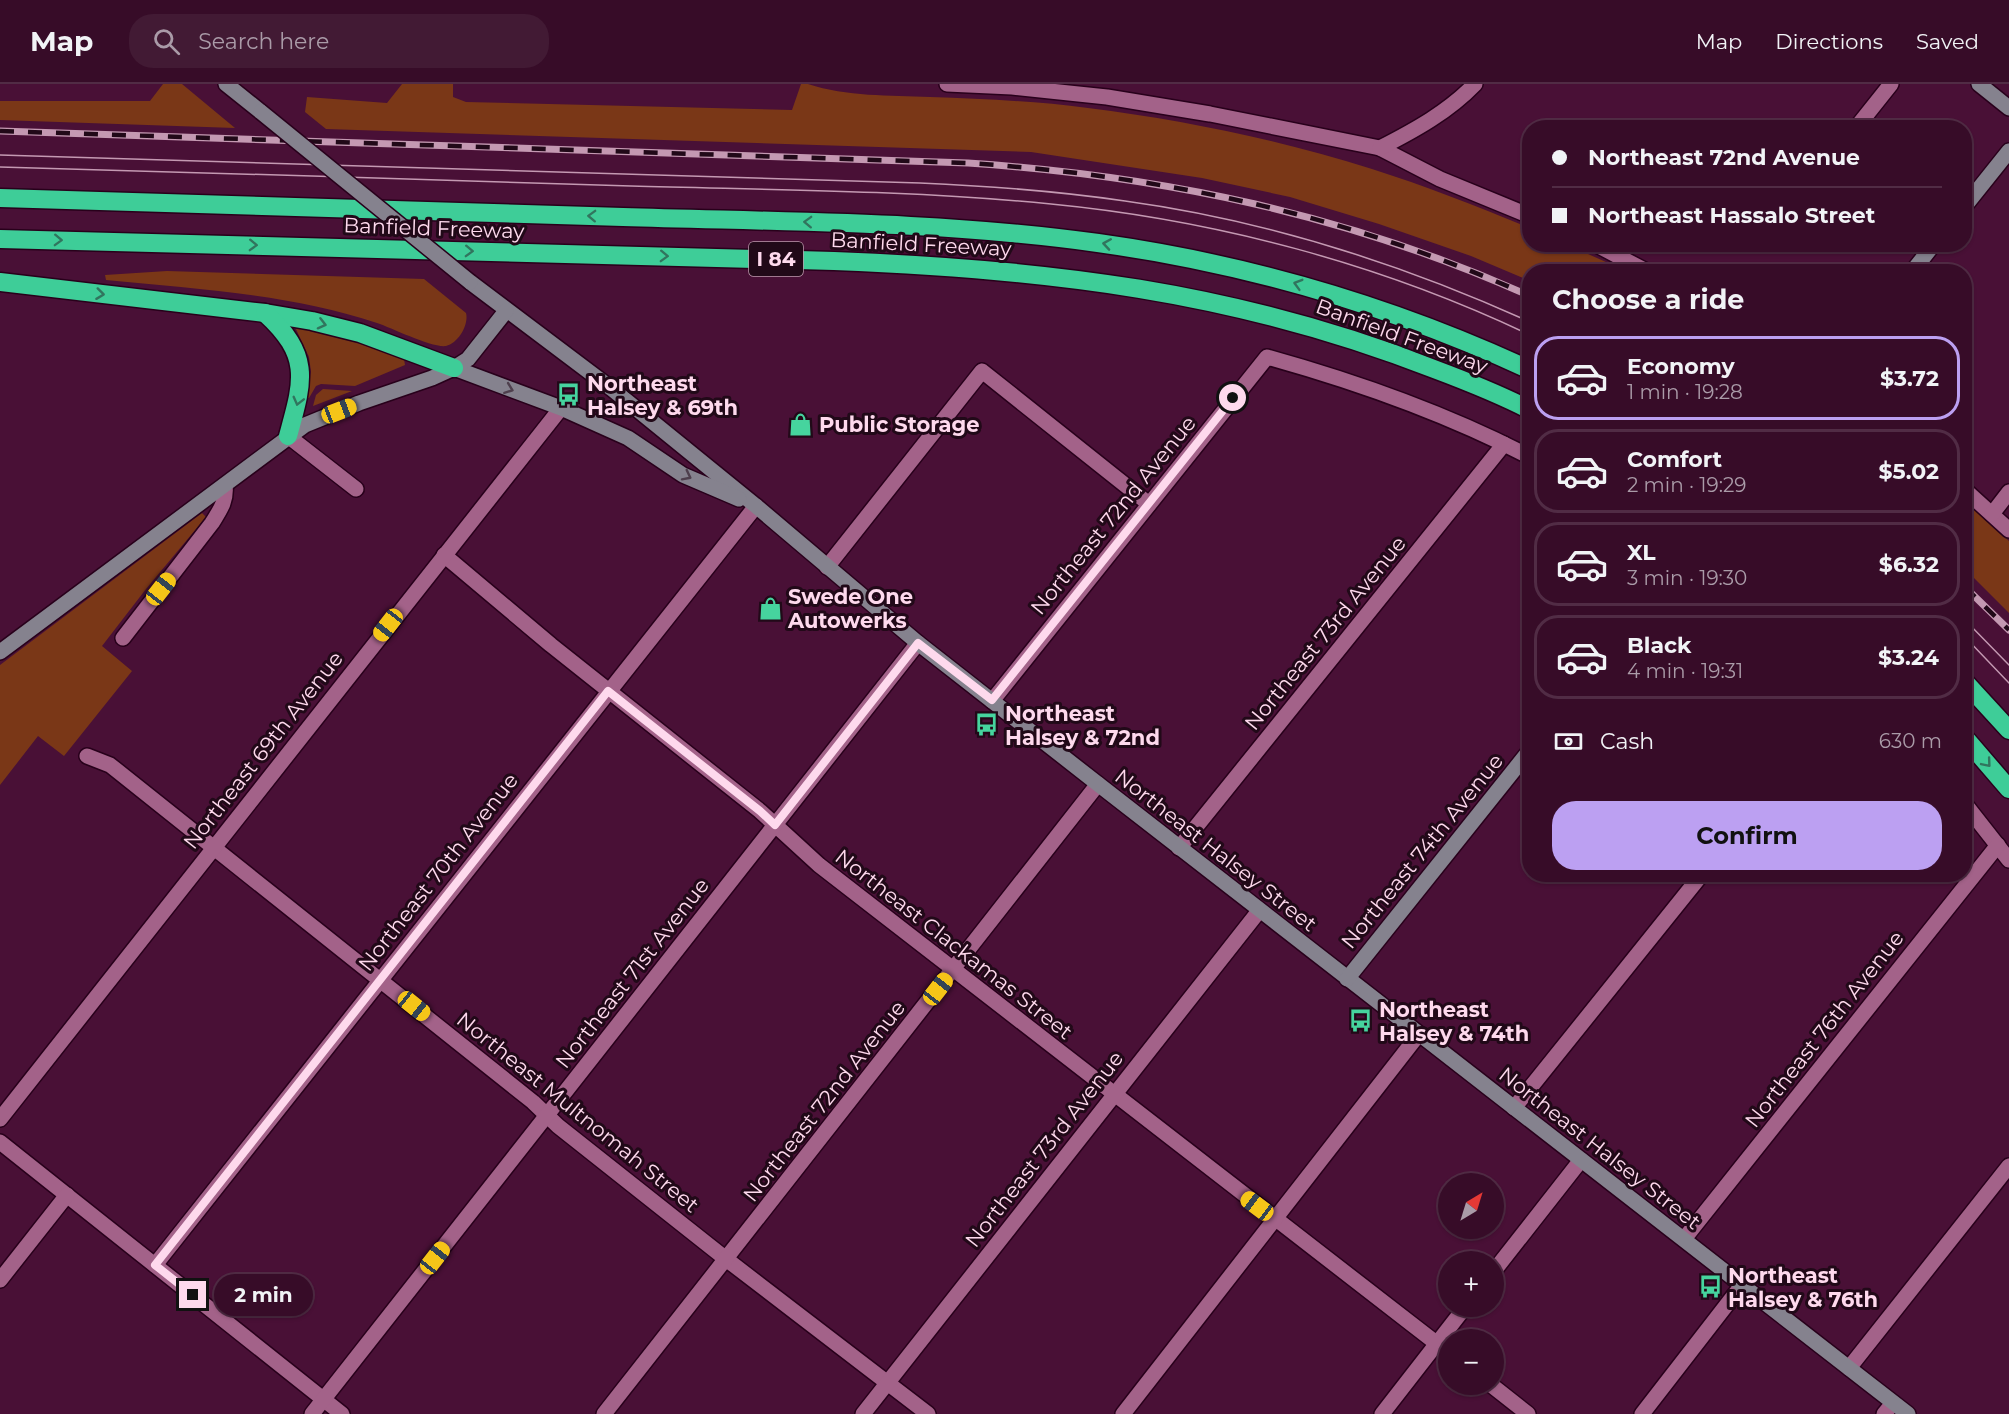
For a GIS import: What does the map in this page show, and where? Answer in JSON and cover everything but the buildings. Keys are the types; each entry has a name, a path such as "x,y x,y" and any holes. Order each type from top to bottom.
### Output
{"highway":[{"name":"Banfield Freeway","path":"0,198 836,223 967,230 1042,237 1165,254 1292,282 1355,300 1418,322 1522,366"},
{"name":"Banfield Freeway","path":"0,238 834,261 963,267 1038,274 1159,291 1282,318 1405,357 1522,406"},
{"path":"0,282 265,313 312,321 360,333 454,368"},
{"path":"265,313 295,350 301,383 288,436"},
{"path":"1972,690 2009,730"},
{"path":"1972,746 2009,789"}],"main road":[{"name":"Northeast Halsey Street","path":"226,84 470,282 612,389 756,506 918,643 1259,911 1849,1368 1889,1408 1908,1414"},
{"path":"1979,84 2009,108"},
{"path":"1972,197 2009,151"},
{"path":"1918,264 1928,252"},
{"path":"0,652 288,436 318,419 432,378 468,359 506,310"},
{"path":"454,368 561,408 628,438 683,475 756,506"},
{"name":"Northeast 74th Avenue","path":"1347,979 1522,760"}],"street":[{"path":"947,84 1108,90 1210,114 1380,148 1440,179 1522,213"},
{"path":"1380,148 1429,122 1464,96 1475,84"},
{"path":"1862,120 1891,84"},
{"path":"1610,252 1632,264"},
{"name":"Northeast 72nd Avenue","path":"992,700 1268,357 1398,399 1504,444"},
{"path":"827,567 982,371 1149,504"},
{"name":"Northeast 69th Avenue","path":"0,1119 561,408"},
{"path":"288,436 356,489"},
{"path":"1504,444 1522,454"},
{"name":"Northeast 73rd Avenue","path":"1179,848 1504,444"},
{"path":"123,638 212,524 223,506 226,495 225,485"},
{"path":"1992,514 2009,492"},
{"path":"1972,496 2009,530"},
{"name":"Northeast 70th Avenue","path":"155,1265 756,506"},
{"name":"Northeast Clackamas Street","path":"444,555 608,691 760,811 819,865 952,971 1438,1344"},
{"name":"Northeast 71st Avenue","path":"312,1414 918,643"},
{"name":"Northeast Multnomah Street","path":"87,756 110,765 380,979 726,1259 928,1414"},
{"name":"Northeast 72nd Avenue","path":"604,1414 1098,784"},
{"path":"1972,812 2009,860"},
{"name":"Northeast 76th Avenue","path":"1972,877 1998,844"},
{"path":"1514,1108 1696,882"},
{"name":"Northeast 76th Avenue","path":"1684,1239 1968,882"},
{"name":"Northeast 73rd Avenue","path":"863,1414 1259,911"},
{"path":"1123,1414 1419,1034"},
{"path":"0,1142 342,1414"},
{"path":"1504,1258 1581,1160"},
{"path":"1849,1368 2009,1166"},
{"path":"0,1280 67,1195"},
{"path":"1641,1414 1742,1285"},
{"path":"1382,1414 1438,1353"},
{"path":"1504,1395 1528,1414"}],"shaded area":[{"path":"163,84 182,84 235,128 0,120 0,101 150,101"},
{"path":"402,84 453,84 453,97 466,102 792,110 801,84 808,84 853,93 1029,102 1124,113 1267,140 1372,169 1522,225 1522,252 1584,252 1610,264 1522,264 1522,278 1471,256 1379,224 1290,197 1202,178 1031,152 326,129 305,112 307,97 387,103"},
{"path":"167,271 424,279 466,313 467,317 459,337 451,344 440,346 377,323 311,305 243,294 106,280 105,275"},
{"path":"295,327 355,342 404,359 405,365 355,386 321,384 316,386 309,398 305,399 311,372 309,357"},
{"path":"323,389 352,391 313,406 316,395"},
{"path":"1972,507 2009,541 2009,613 1972,576"},
{"path":"202,513 206,517 102,646 132,671 64,756 38,736 0,785 0,665"}],"tram line":[{"path":"0,155 920,183 1074,194 1177,209 1280,232 1382,263 1522,318"},
{"path":"0,167 841,191 1051,204 1174,221 1296,249 1416,287 1522,331"},
{"path":"1972,627 2009,665"},
{"path":"1972,644 2009,683"}],"railway":[{"path":"0,131 968,163 1041,169 1185,189 1325,222 1394,243 1522,293"},
{"path":"1972,594 2009,630"}],"place":[{"name":"Northeast Halsey & 69th","path":"569,395"},
{"name":"Public Storage","path":"801,424"},
{"name":"Swede One Autowerks","path":"770,608"},
{"name":"Northeast Halsey & 72nd","path":"987,725"},
{"name":"Northeast Halsey & 74th","path":"1361,1021"},
{"name":"Northeast Halsey & 76th","path":"1710,1287"}],"route":[{"path":"193,1295 155,1265 608,691 775,825 918,643 992,700 1233,398"}]}
